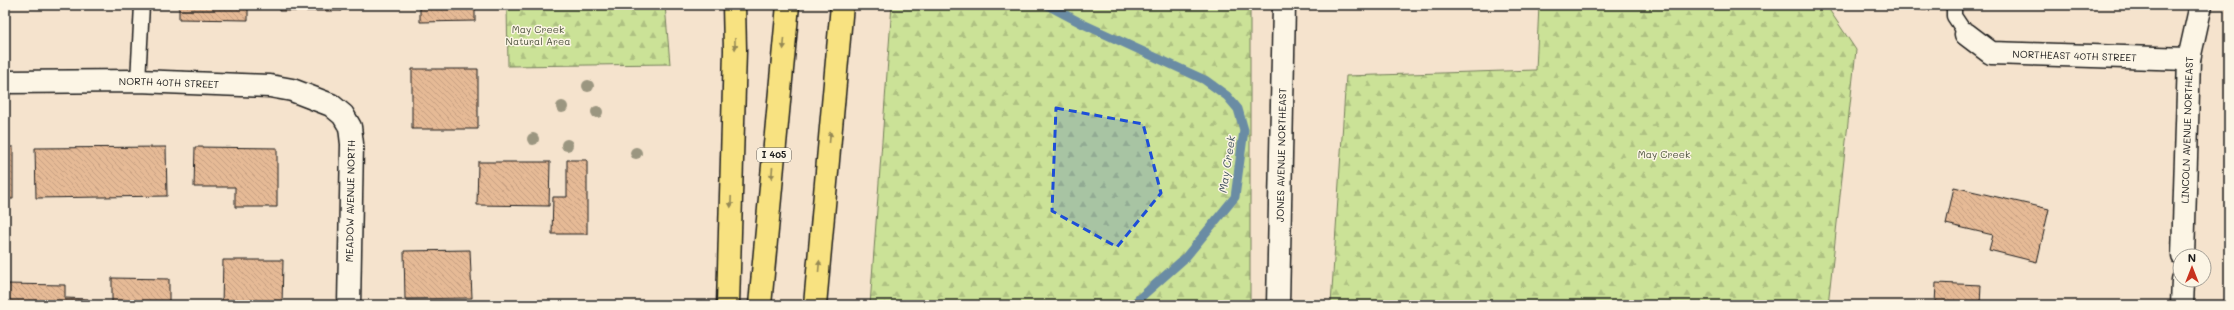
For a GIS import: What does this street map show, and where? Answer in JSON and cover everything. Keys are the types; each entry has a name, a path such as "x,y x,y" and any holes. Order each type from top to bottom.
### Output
{"highway":[{"path":"728,305 735,50 734,5"},
{"name":"I 405","path":"760,305 788,5"},
{"path":"815,305 842,5"}],"street":[{"name":"JONES AVENUE NORTHEAST","path":"1278,305 1284,5"},
{"name":"LINCOLN AVENUE NORTHEAST","path":"2184,248 2189,59 2201,5"},
{"name":"NORTHEAST 40TH STREET","path":"1966,34 1991,53 2189,59"},
{"name":"NORTH 40TH STREET","path":"5,82 138,81 270,86 292,90 331,105"},
{"name":"MEADOW AVENUE NORTH","path":"331,105 343,115 350,127 351,138 349,305"},
{"path":"2182,305 2183,288"}],"lane":[{"path":"138,81 142,5"},
{"path":"1954,5 1954,16 1966,34"}],"highlighted area":[{"path":"1056,108 1143,124 1161,193 1117,247 1052,211"}],"green space":[{"name":"May Creek Natural Area","path":"507,5 665,5 670,64 508,66"},
{"name":"May Creek","path":"892,5 1250,5 1250,305 870,305"},
{"name":"May Creek","path":"1539,5 1826,5 1856,50 1828,305 1331,305 1346,76 1536,70"}],"building":[{"path":"179,5 248,5 248,20 179,19"},
{"path":"279,5 341,5 341,11 279,11"},
{"path":"420,5 475,5 475,21 420,22"},
{"path":"1889,5 1926,5 1926,10 1888,8"},
{"path":"1980,5 2053,5 2053,8"},
{"path":"412,69 478,69 478,129 412,129"},
{"path":"5,147 13,147 13,199 5,199"},
{"path":"166,147 167,196 36,198 35,148"},
{"path":"195,147 277,148 277,207 235,207 235,187 194,187"},
{"path":"567,160 587,160 587,234 552,234 553,197 567,197"},
{"path":"478,162 550,162 549,206 477,205"},
{"path":"1954,187 2049,209 2037,262 1989,250 1993,235 1946,224"},
{"path":"470,250 472,298 405,299 404,251"},
{"path":"223,260 283,260 282,305 222,305"},
{"path":"112,278 169,279 169,304 186,305 112,305"},
{"path":"1936,283 1981,285 1980,305 1935,305"},
{"path":"5,284 65,285 65,298 88,299 88,305 5,305"}],"waterway":[{"name":"May Creek","path":"1047,5 1083,24 1205,80 1227,96 1238,109 1244,130 1235,197 1185,258 1132,305"}]}
